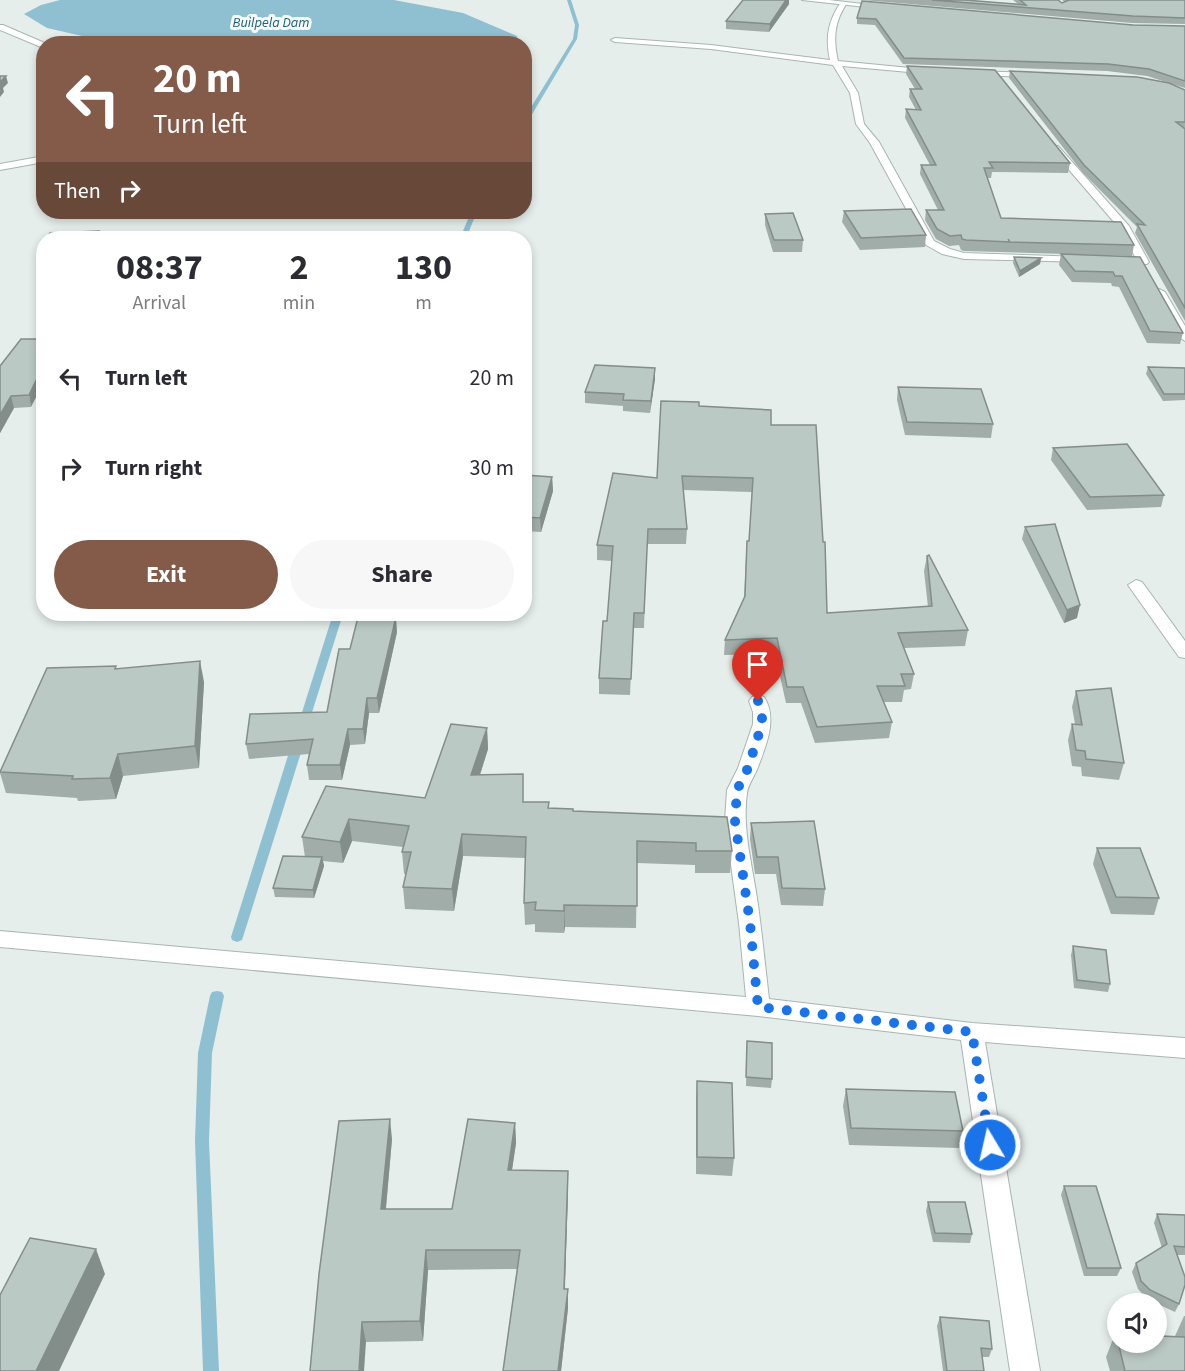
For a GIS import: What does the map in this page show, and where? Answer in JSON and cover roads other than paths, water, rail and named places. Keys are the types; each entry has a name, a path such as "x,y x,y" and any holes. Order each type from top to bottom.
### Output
{"street":[{"path":"805,0 891,8"},
{"path":"843,3 829,33 835,63 843,72 854,93 860,124 878,150 930,243 946,252 964,256 1095,260"},
{"path":"0,27 36,42"},
{"path":"615,40 937,72"},
{"path":"967,73 1044,75"},
{"path":"997,74 1007,87"},
{"path":"1047,139 1125,228 1185,337"},
{"path":"0,166 36,160"},
{"path":"1131,261 1148,271"},
{"path":"1136,585 1185,653"},
{"path":"758,701 762,712 762,724 748,768 737,790 735,821 750,923 758,1007"},
{"path":"0,939 758,1007 972,1032 1185,1048"},
{"path":"972,1032 1025,1371"}],"water":[{"name":"Builpela Dam","path":"60,0 394,0 463,13 517,36 82,36 47,28 24,14 41,5"}],"waterway":[{"path":"532,110 575,39 577,25 569,0"},
{"path":"466,231 471,219"},
{"path":"303,725 336,621"},
{"path":"237,937 298,743"},
{"path":"211,1371 202,1141 205,1053 217,996"}]}
